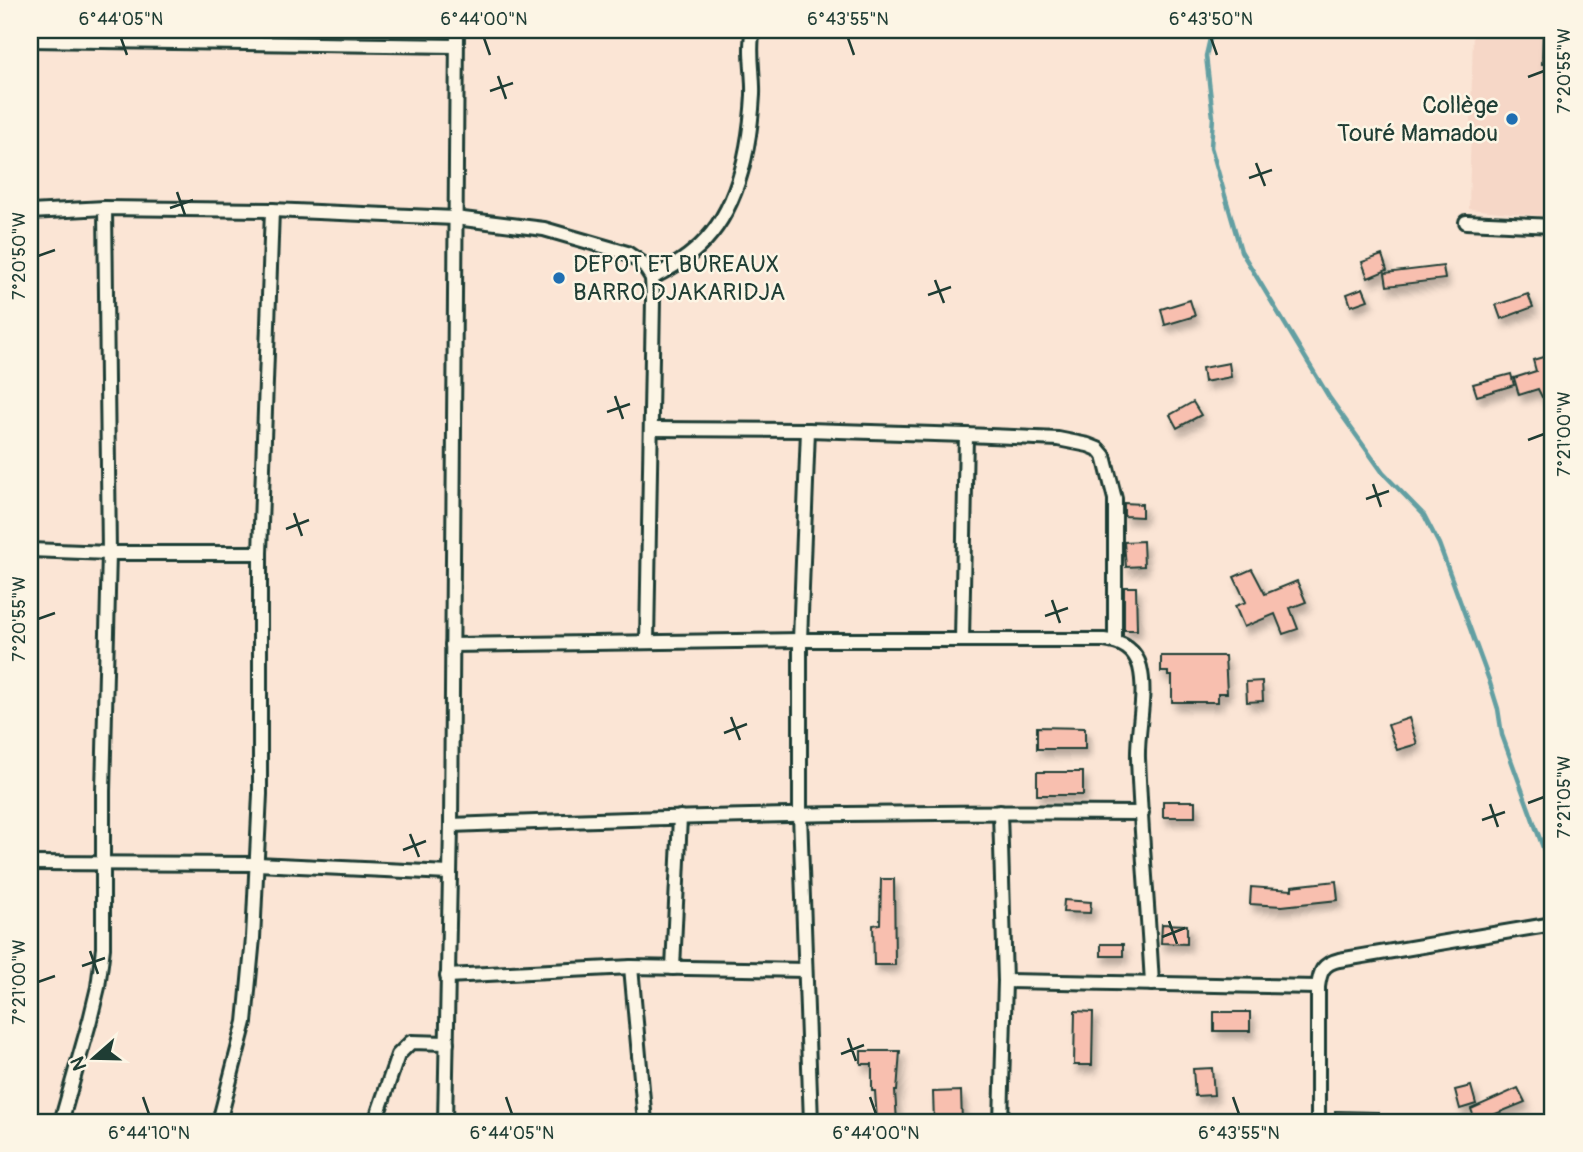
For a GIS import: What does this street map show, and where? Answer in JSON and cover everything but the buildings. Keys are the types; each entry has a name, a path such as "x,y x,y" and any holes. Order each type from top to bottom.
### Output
{"street":[{"path":"445,1122 451,825 457,30"},
{"path":"652,278 694,251 707,238 732,199 751,132 753,30"},
{"path":"30,40 456,46"},
{"path":"61,1122 98,987 103,948 103,791 109,553 105,208"},
{"path":"30,212 105,208 272,210 456,218 544,229 627,253 643,264 652,278 647,642"},
{"path":"219,1122 245,1022 253,938 261,699 260,552 272,210"},
{"path":"1466,222 1553,226"},
{"path":"652,429 966,435 1078,441 1098,449 1104,456 1115,499 1115,641"},
{"path":"808,430 800,640 800,814 811,1122"},
{"path":"962,640 966,435"},
{"path":"30,550 109,553 260,552"},
{"path":"452,645 800,640 1115,641 1130,649 1140,667 1142,685 1138,755 1152,984"},
{"path":"1000,812 1005,981 1001,1122"},
{"path":"451,825 800,814 1142,813"},
{"path":"673,968 680,817"},
{"path":"30,863 257,864 449,873"},
{"path":"1318,1122 1318,987 1320,972 1331,962 1553,924"},
{"path":"447,976 631,967 805,970"},
{"path":"631,967 645,1122"},
{"path":"1005,981 1318,987"},
{"path":"375,1122 398,1055 411,1042 447,1043"}],"shaded area":[{"name":"Collège Touré Mamadou","path":"1473,30 1553,30 1553,217 1469,209"}],"waterway":[{"path":"1212,30 1206,56 1213,117 1211,147 1241,251 1329,397 1383,473 1424,515 1439,544 1489,680 1502,735 1545,853 1553,920"}],"place":[{"name":"Collège Touré Mamadou","path":"1512,119"},
{"name":"DEPOT ET BUREAUX BARRO DJAKARIDJA","path":"559,278"}]}
